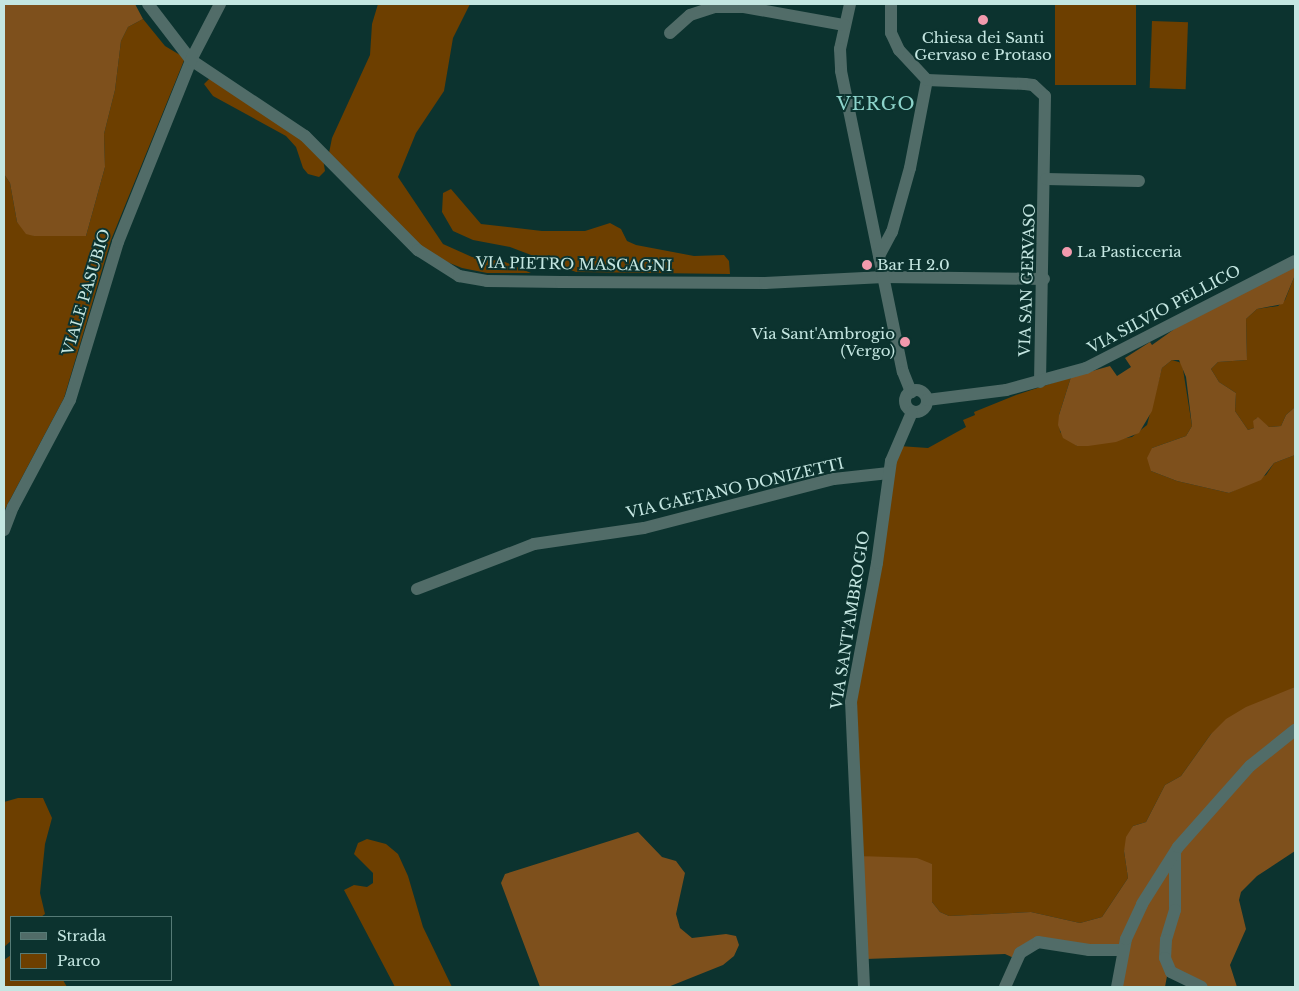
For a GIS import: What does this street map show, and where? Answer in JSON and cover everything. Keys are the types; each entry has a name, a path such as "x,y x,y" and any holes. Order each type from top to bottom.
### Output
{"street":[{"name":"VIA PIETRO MASCAGNI","path":"148,4 191,60 305,136 418,250 459,276 487,281 627,282 765,282 884,277 1044,279"},
{"name":"VIALE PASUBIO","path":"4,530 13,507 70,400 118,242 191,60 220,4"},
{"path":"850,4 840,48 841,71 903,372 911,392 905,404 912,412 923,411 927,400 922,391 911,392"},
{"path":"880,256 892,232 910,168 928,80 899,50 891,33 891,4"},
{"path":"670,33 690,15 714,7 744,7 844,25"},
{"name":"VIA SAN GERVASO","path":"928,80 1025,84 1039,89 1045,96 1047,109 1046,178 1040,382"},
{"path":"1046,178 1139,181"},
{"name":"VIA SILVIO PELLICO","path":"927,400 973,396 1040,382 1106,360 1295,260"},
{"name":"VIA SANT'AMBROGIO","path":"864,987 851,702 877,563 894,449 912,412"},
{"name":"VIA GAETANO DONIZETTI","path":"417,590 534,544 644,528 825,481 889,473"},
{"path":"1117,987 1123,950 1142,904 1175,854 1231,785 1295,730"},
{"path":"1175,854 1175,910 1166,940 1165,958 1171,972 1202,987"},
{"path":"1005,987 1020,952 1038,942 1089,950 1123,950"}],"green space":[{"path":"378,4 470,4 453,38 444,91 416,133 398,177 443,244 472,257 505,262 531,273 487,273 462,268 437,258 413,241 329,153 332,138 370,55 372,24"},
{"path":"1055,4 1136,4 1136,85 1055,85"},
{"path":"143,19 165,46 185,58 111,240 64,398 4,511 4,174 10,183 17,222 34,236 86,236 105,167 104,134 115,90 121,41 128,27"},
{"path":"1152,21 1188,22 1186,89 1150,88"},
{"path":"210,78 302,137 323,159 325,171 319,177 308,174 303,168 296,147 286,136 213,96 204,84"},
{"path":"451,189 481,224 542,231 585,231 610,223 621,229 627,241 636,245 694,256 724,255 729,261 730,274 576,272 510,247 473,240 453,231 442,212 443,193"},
{"path":"1295,275 1295,407 1286,415 1281,426 1269,427 1256,418 1254,428 1248,430 1235,411 1236,393 1219,382 1211,369 1218,362 1247,360 1246,319 1257,309 1278,306 1285,300"},
{"path":"1172,360 1182,363 1192,426 1186,436 1152,448 1151,471 1177,481 1229,493 1266,475 1274,463 1295,455 1295,687 1211,734 1181,776 1165,785 1146,822 1133,826 1124,851 1128,878 1102,917 1080,923 1031,912 949,916 940,912 932,902 932,864 860,856 852,710 899,446 928,448 966,427 963,420 975,415 974,412 1016,395 1071,377 1059,415 1060,432 1077,446 1132,437 1147,425 1162,368"},
{"path":"18,798 43,798 52,818 45,844 40,893 45,914 42,916 10,916 10,942 4,947 4,802"},
{"path":"367,839 386,844 398,854 408,876 423,927 452,987 395,987 344,890 354,885 367,887 373,883 373,873 354,854 358,843"},
{"path":"10,956 10,981 64,981 67,987 4,987 4,960"}],"shaded area":[{"path":"4,4 135,4 143,19 128,27 121,41 115,90 104,134 105,167 86,236 34,236 26,234 17,222 10,183 4,174"},
{"path":"1295,267 1295,275 1283,304 1257,309 1246,319 1247,360 1218,362 1211,369 1219,382 1236,393 1235,411 1248,430 1254,428 1253,421 1258,417 1269,427 1281,426 1286,415 1295,407 1295,455 1274,463 1261,480 1229,493 1177,481 1151,471 1147,458 1152,448 1186,436 1192,426 1186,377 1179,360 1172,360 1162,368 1152,411 1139,433 1116,442 1088,446 1077,446 1063,438 1058,425 1059,415 1071,377 1110,366 1117,376 1131,367 1125,358 1150,342 1152,345 1180,325"},
{"path":"1295,687 1295,851 1257,876 1241,892 1239,900 1246,929 1230,965 1237,987 1202,987 1167,976 1165,987 1117,987 1123,951 1052,942 1016,959 1005,954 866,959 860,856 917,858 932,864 932,902 940,912 949,916 1031,912 1080,923 1102,917 1128,878 1124,851 1126,837 1133,826 1146,822 1165,785 1181,776 1211,734 1226,719 1246,707"},
{"path":"638,832 662,857 676,861 685,873 676,914 680,928 692,938 726,934 736,936 739,945 734,956 723,965 668,987 540,987 501,883 505,874"}],"place":[{"name":"Chiesa dei Santi Gervaso e Protaso","path":"983,20"},
{"name":"La Pasticceria","path":"1067,252"},
{"name":"Bar H 2.0","path":"867,265"},
{"name":"Via Sant'Ambrogio (Vergo)","path":"905,342"}],"district":[{"name":"VERGO","path":"876,104"}]}
